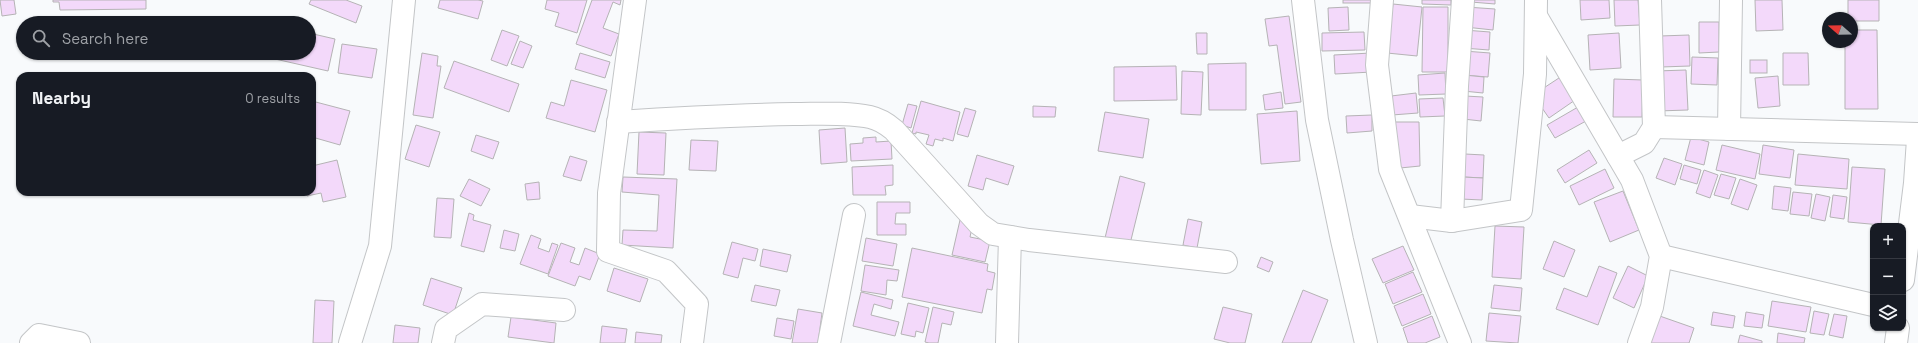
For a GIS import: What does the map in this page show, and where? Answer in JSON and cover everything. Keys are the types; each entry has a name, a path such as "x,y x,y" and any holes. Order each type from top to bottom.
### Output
{"street":[{"path":"350,343 380,246 404,0"},
{"path":"635,0 609,193 608,251 666,272 698,304 692,343"},
{"path":"1303,0 1317,120 1342,240 1366,343"},
{"path":"1382,0 1377,65 1386,148 1390,169 1460,343"},
{"path":"1452,221 1457,86 1463,0"},
{"path":"1618,156 1644,143 1654,127 1650,0"},
{"path":"1729,129 1731,0"},
{"path":"1410,216 1452,221 1521,210 1535,74 1536,8"},
{"path":"1536,8 1632,180 1661,256 1652,307 1639,343"},
{"path":"618,122 752,114 824,114 871,117 885,123 894,130 979,224 993,234 1226,262"},
{"path":"1654,127 1918,134"},
{"path":"1906,259 1915,183 1918,139"},
{"path":"830,343 854,215"},
{"path":"1007,343 1010,237"},
{"path":"1661,256 1870,304"},
{"path":"443,343 446,329 482,304 564,310"},
{"path":"1896,343 1898,331"},
{"path":"31,343 39,335 79,343"}],"building":[{"path":"0,0 14,0 16,14 2,16"},
{"path":"53,0 146,0 146,9 60,10 59,2 53,2"},
{"path":"311,0 346,0 362,6 356,23 309,4"},
{"path":"440,0 483,1 478,19 438,8"},
{"path":"547,0 587,0 577,33 555,26 559,13 545,9"},
{"path":"592,0 621,0 620,5 613,2 603,28 619,34 611,56 576,44"},
{"path":"1343,0 1372,0 1372,3 1343,3"},
{"path":"1422,0 1451,0 1451,5 1422,4"},
{"path":"1471,0 1495,0 1495,4 1471,2"},
{"path":"1580,0 1609,0 1610,18 1581,20"},
{"path":"1614,0 1638,0 1640,25 1615,26"},
{"path":"1755,0 1782,0 1783,30 1756,31"},
{"path":"1848,0 1879,0 1879,21 1858,21 1858,12 1848,12"},
{"path":"1393,4 1422,7 1417,56 1387,53"},
{"path":"1348,7 1349,30 1329,31 1328,8"},
{"path":"1423,7 1448,7 1448,72 1422,72"},
{"path":"1466,7 1495,9 1493,30 1465,27"},
{"path":"1289,16 1301,102 1285,104 1277,45 1269,46 1265,19"},
{"path":"1699,22 1719,22 1719,52 1699,53"},
{"path":"502,30 519,36 507,66 491,60"},
{"path":"1464,30 1490,32 1489,50 1463,48"},
{"path":"1858,30 1877,30 1878,109 1845,109 1845,48 1858,48"},
{"path":"1364,32 1365,50 1322,51 1322,33"},
{"path":"1196,33 1207,33 1207,54 1197,54"},
{"path":"1619,33 1621,68 1590,70 1588,35"},
{"path":"316,35 335,39 328,71 279,60 316,60"},
{"path":"1689,35 1690,66 1661,67 1660,36"},
{"path":"520,41 532,46 523,68 511,64"},
{"path":"342,44 377,49 372,78 338,73"},
{"path":"1464,51 1490,53 1488,77 1462,75"},
{"path":"422,53 438,56 437,66 441,66 433,118 413,115"},
{"path":"580,53 610,62 605,78 575,69"},
{"path":"1371,53 1372,72 1335,74 1334,55"},
{"path":"1783,53 1808,53 1809,85 1783,85"},
{"path":"1692,57 1718,58 1717,85 1691,84"},
{"path":"1750,60 1767,60 1767,73 1750,73"},
{"path":"454,61 519,84 509,112 444,88"},
{"path":"1246,63 1246,110 1209,110 1208,64"},
{"path":"1176,66 1177,100 1114,101 1114,67"},
{"path":"1686,70 1688,110 1657,111 1656,71"},
{"path":"1182,71 1203,72 1201,115 1181,114"},
{"path":"1445,73 1446,94 1419,95 1418,75"},
{"path":"1464,75 1484,77 1483,93 1463,91"},
{"path":"1562,76 1578,98 1549,118 1533,95"},
{"path":"1778,76 1780,106 1758,108 1755,78"},
{"path":"1614,79 1643,80 1642,117 1613,117"},
{"path":"571,80 607,90 595,132 546,118 551,102 564,106"},
{"path":"1281,92 1283,108 1265,110 1263,95"},
{"path":"1416,93 1418,113 1392,115 1391,96"},
{"path":"1465,96 1483,97 1481,121 1463,119"},
{"path":"1443,98 1445,116 1420,117 1419,99"},
{"path":"921,101 960,112 953,141 943,138 943,141 935,139 933,146 926,144 929,135 916,132 916,134 912,133"},
{"path":"316,102 350,111 340,145 316,138"},
{"path":"908,104 917,106 911,128 902,125"},
{"path":"1033,106 1056,107 1055,117 1033,117"},
{"path":"1578,107 1586,121 1555,138 1547,125"},
{"path":"965,108 976,111 968,137 957,134"},
{"path":"1297,111 1300,161 1261,164 1257,114"},
{"path":"1105,112 1149,119 1143,158 1098,151"},
{"path":"1372,115 1372,131 1347,133 1346,116"},
{"path":"1393,122 1419,122 1420,166 1400,168"},
{"path":"416,125 440,132 429,167 405,159"},
{"path":"845,128 847,162 821,164 819,130"},
{"path":"639,132 666,133 664,175 637,174"},
{"path":"476,135 499,142 493,159 471,151"},
{"path":"876,137 876,142 891,141 892,159 851,161 850,144 863,143 863,138"},
{"path":"1691,137 1709,142 1704,165 1685,160"},
{"path":"691,140 718,141 716,171 689,170"},
{"path":"1722,145 1760,154 1755,179 1716,170"},
{"path":"1763,145 1794,150 1790,178 1759,174"},
{"path":"1589,150 1597,163 1565,183 1557,170"},
{"path":"1465,154 1484,155 1483,178 1463,177"},
{"path":"1798,154 1849,159 1847,189 1795,185"},
{"path":"977,155 1014,166 1008,185 986,178 983,190 968,186"},
{"path":"570,156 587,161 581,181 563,176"},
{"path":"1664,158 1682,164 1675,185 1656,178"},
{"path":"337,160 346,197 323,202 321,193 316,194 316,165"},
{"path":"893,165 893,185 885,186 886,195 853,195 852,167"},
{"path":"1684,165 1701,170 1697,184 1680,179"},
{"path":"1852,167 1885,169 1881,223 1870,224 1848,222"},
{"path":"1605,169 1614,188 1579,205 1570,186"},
{"path":"1704,170 1718,175 1710,198 1696,193"},
{"path":"1721,174 1736,178 1729,199 1714,195"},
{"path":"1120,176 1145,183 1130,244 1105,238"},
{"path":"623,177 677,179 673,248 622,245 623,230 657,231 659,195 622,192"},
{"path":"1463,177 1483,178 1482,200 1461,199"},
{"path":"469,179 490,189 481,206 460,196"},
{"path":"1740,179 1757,185 1748,210 1731,204"},
{"path":"539,182 540,199 527,200 525,184"},
{"path":"1774,186 1791,188 1788,211 1772,209"},
{"path":"1623,191 1639,230 1610,242 1594,202"},
{"path":"1793,192 1812,194 1809,216 1790,214"},
{"path":"1816,194 1830,197 1825,221 1811,218"},
{"path":"1833,195 1847,197 1844,219 1830,217"},
{"path":"437,198 454,199 451,238 434,237"},
{"path":"877,202 910,202 910,213 896,213 895,224 906,224 906,235 877,235"},
{"path":"469,213 474,215 473,220 491,225 484,252 461,246"},
{"path":"1188,219 1202,222 1197,248 1183,245"},
{"path":"960,220 973,223 970,237 990,241 985,262 952,255"},
{"path":"1495,226 1524,227 1521,279 1492,277"},
{"path":"504,230 519,234 515,251 500,248"},
{"path":"531,235 541,239 538,248 549,252 552,243 558,245 548,274 520,264"},
{"path":"866,238 897,244 893,266 862,261"},
{"path":"1554,241 1575,250 1564,277 1543,269"},
{"path":"732,242 758,249 755,261 743,258 738,278 723,274"},
{"path":"561,243 575,248 570,262 579,265 585,248 600,254 590,280 579,276 575,286 548,276"},
{"path":"1403,246 1414,270 1383,283 1372,259"},
{"path":"912,248 988,264 987,271 995,273 992,290 987,289 982,313 902,297"},
{"path":"763,249 791,255 787,272 760,266"},
{"path":"1261,257 1273,262 1269,272 1257,267"},
{"path":"865,265 899,270 897,281 887,280 886,295 861,291"},
{"path":"1599,266 1617,273 1598,325 1556,309 1564,288 1587,297"},
{"path":"1628,266 1648,276 1634,308 1613,298"},
{"path":"614,268 648,279 640,302 607,291"},
{"path":"1413,272 1422,292 1393,304 1385,284"},
{"path":"431,278 462,288 453,315 423,305"},
{"path":"755,285 780,290 776,306 751,301"},
{"path":"1494,285 1522,288 1520,311 1491,308"},
{"path":"1303,290 1328,300 1311,343 1282,343"},
{"path":"861,292 893,300 891,309 874,304 871,315 899,322 895,336 853,326"},
{"path":"1423,294 1431,314 1402,326 1394,306"},
{"path":"315,300 334,301 332,343 313,343"},
{"path":"1772,301 1811,307 1806,332 1768,326"},
{"path":"908,303 929,308 923,333 916,331 915,337 901,334"},
{"path":"933,307 954,312 951,325 942,323 938,343 925,342"},
{"path":"1223,307 1252,314 1245,343 1230,343 1214,339"},
{"path":"798,309 822,313 818,343 792,343"},
{"path":"1814,311 1829,314 1824,335 1810,333"},
{"path":"1713,312 1735,316 1733,328 1711,325"},
{"path":"1746,312 1764,315 1762,328 1744,326"},
{"path":"1489,313 1521,316 1518,343 1486,341"},
{"path":"1654,314 1694,328 1689,343 1644,343"},
{"path":"1834,314 1847,316 1843,338 1829,335"},
{"path":"1432,316 1440,337 1425,343 1408,343 1403,328"},
{"path":"511,317 556,323 554,343 508,337"},
{"path":"777,318 794,321 791,339 774,336"},
{"path":"395,325 420,328 418,343 393,343"},
{"path":"602,326 627,329 625,343 600,343"},
{"path":"636,332 662,335 661,343 635,343"},
{"path":"1778,333 1805,338 1804,343 1777,343"},
{"path":"1740,335 1762,341 1762,343 1738,343"}]}
